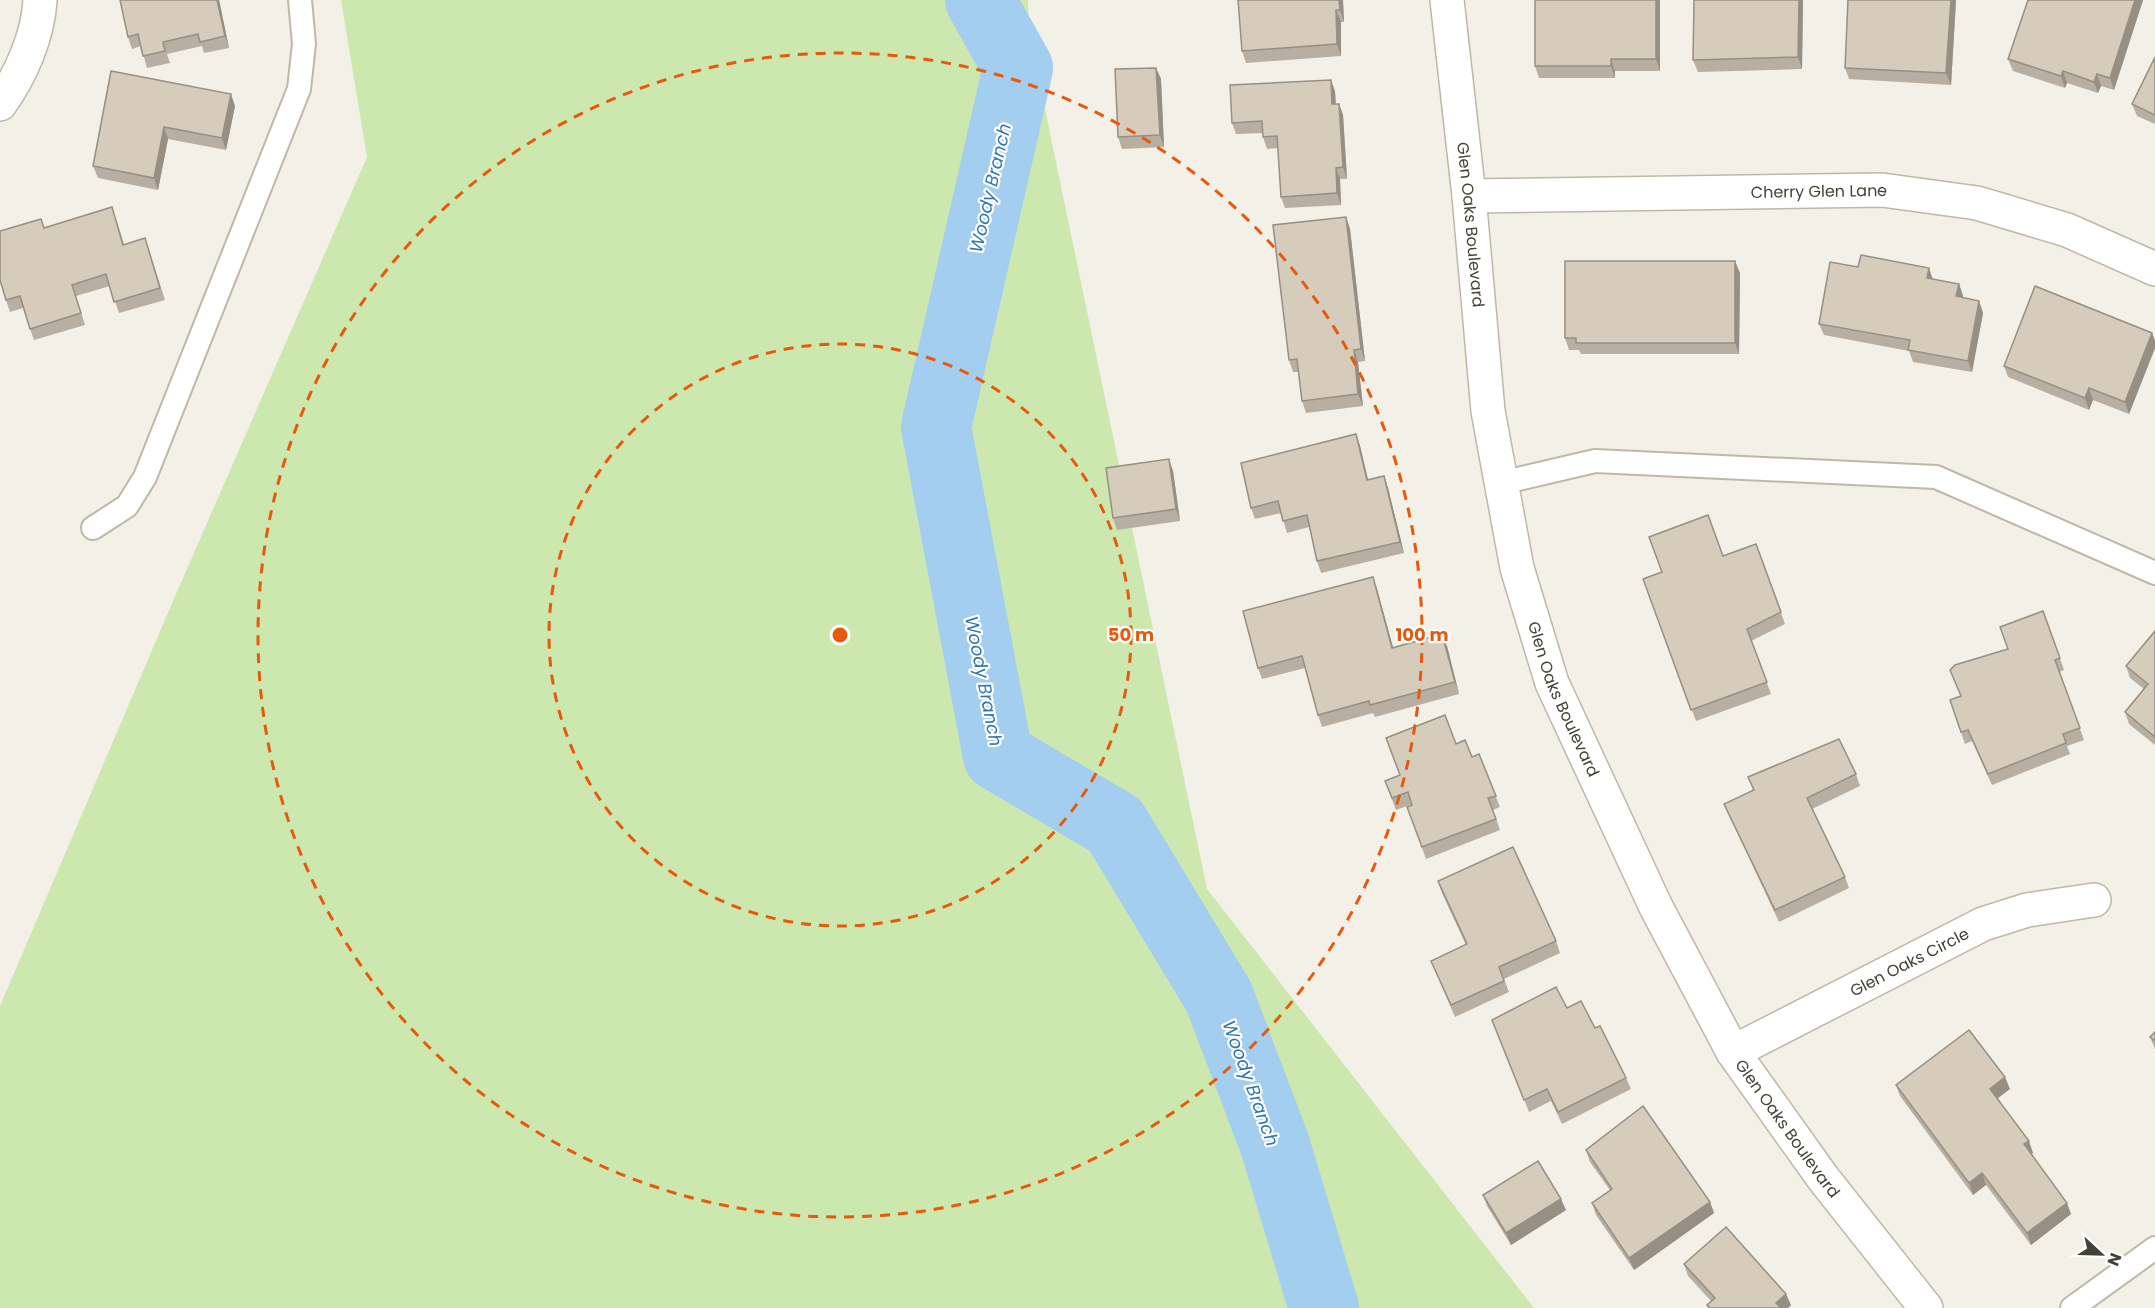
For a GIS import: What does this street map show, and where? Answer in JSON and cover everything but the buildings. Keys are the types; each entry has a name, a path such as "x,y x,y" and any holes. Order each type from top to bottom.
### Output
{"street":[{"path":"0,104 13,86 39,22 40,0"},
{"name":"Glen Oaks Boulevard","path":"1447,0 1469,196 1488,411 1517,568 1552,683 1656,907 1733,1052 1823,1178 1926,1308"},
{"name":"Cherry Glen Lane","path":"1469,196 1882,190 1977,203 2067,230 2155,268"},
{"name":"Glen Oaks Circle","path":"1733,1052 1983,924 2027,910 2094,900"}],"lane":[{"path":"93,528 127,506 145,477 299,89 304,44 300,0"},
{"path":"1501,483 1595,460 1936,477 2155,573"},
{"path":"2072,1308 2155,1248"}],"green space":[{"path":"341,0 1028,0 1029,32 1207,889 1534,1308 0,1308 0,1006 173,601 367,157"}],"waterway":[{"name":"Woody Branch","path":"980,0 1018,68 936,427 998,756 1115,825 1219,997 1275,1145 1324,1308"}]}
